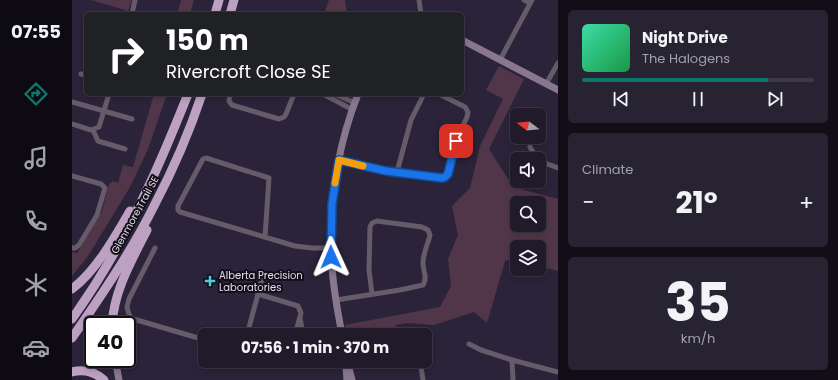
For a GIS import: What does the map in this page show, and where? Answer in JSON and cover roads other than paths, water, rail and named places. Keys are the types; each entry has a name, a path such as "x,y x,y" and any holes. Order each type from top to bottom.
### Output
{"highway":[{"path":"216,12 219,0"},
{"path":"231,12 234,0"},
{"name":"Glenmore Trail SE","path":"72,319 113,254 133,218 187,96"},
{"name":"Glenmore Trail SE","path":"72,338 133,243 154,207 178,158 201,96"},
{"path":"72,289 88,274 104,252 128,215 164,151"},
{"path":"113,316 115,301 122,282 166,192 178,158"},
{"path":"72,372 88,371 98,375 104,380"}],"street":[{"path":"133,12 136,0"},
{"path":"419,0 421,12"},
{"path":"500,60 531,1 524,0"},
{"path":"464,41 558,90"},
{"path":"546,84 558,63"},
{"path":"93,130 100,125 108,96"},
{"path":"230,96 229,102 232,105 279,119 284,117 286,114 293,96"},
{"path":"327,96 354,106"},
{"path":"338,96 354,106"},
{"path":"341,328 336,300 331,248 332,204 339,160 357,96"},
{"path":"398,172 400,156 411,120 423,96"},
{"path":"339,160 370,168 440,178 445,177 448,174 456,141 468,112 465,107 443,96"},
{"path":"72,102 132,120"},
{"path":"72,124 93,130 98,141 125,149"},
{"path":"530,147 533,152"},
{"path":"265,237 269,178 206,158 203,160 178,206 178,210 183,213 265,237 300,247 331,248"},
{"path":"546,163 558,168"},
{"path":"72,176 104,186 105,190 97,215 79,245 72,248"},
{"path":"336,300 372,294 423,285 425,279 423,263 424,252 430,235 428,230 422,227 377,221 372,223 370,228 368,260 372,294"},
{"path":"130,316 127,306 129,299 156,248"},
{"path":"249,328 262,279"},
{"path":"258,294 298,306 301,311 297,328"},
{"path":"300,317 302,328"},
{"path":"136,320 198,338"},
{"path":"469,344 481,350 512,360 558,372"},
{"path":"512,360 513,380"},
{"path":"117,368 119,380"},
{"path":"346,368 347,380"},
{"path":"348,368 352,380"},
{"path":"421,368 423,380"}],"place":[{"name":"Alberta Precision Laboratories","path":"210,281"}]}
